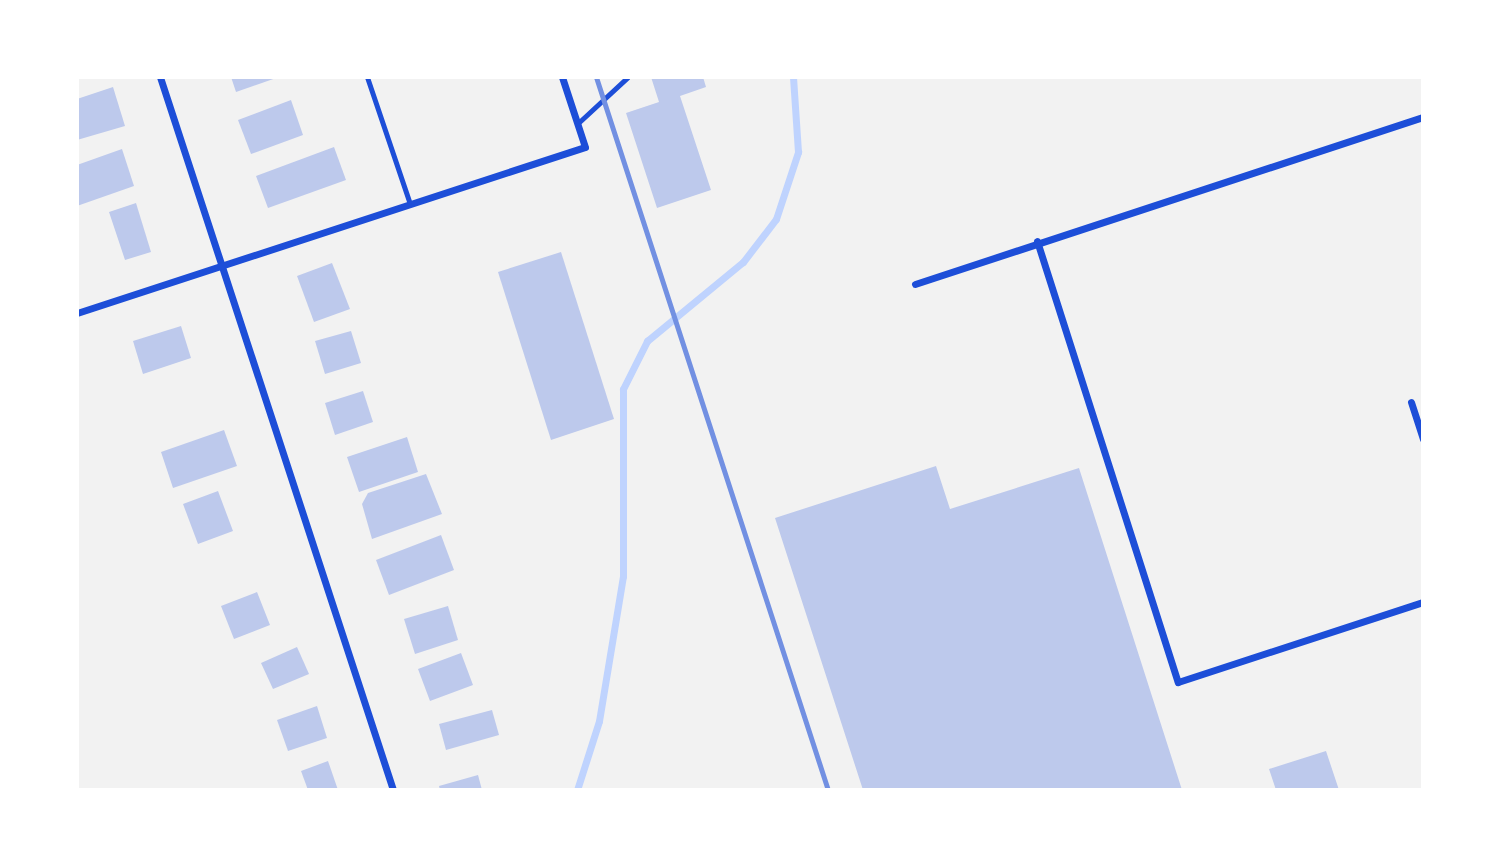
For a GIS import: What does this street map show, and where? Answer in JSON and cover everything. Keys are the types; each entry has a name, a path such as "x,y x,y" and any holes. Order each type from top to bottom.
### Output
{"street":[{"path":"160,77 393,790"},
{"path":"77,313 585,147 562,77"},
{"path":"915,284 1037,241 1423,117"},
{"path":"1037,241 1178,682 1423,603"},
{"path":"1411,402 1423,439"}],"lane":[{"path":"367,77 410,204"},
{"path":"577,124 628,77"}],"building":[{"path":"231,77 279,77 236,92"},
{"path":"651,77 703,77 706,87 680,96 711,190 657,208 626,113 659,102"},
{"path":"113,87 125,126 77,140 77,99"},
{"path":"291,100 303,135 251,154 238,120"},
{"path":"334,147 346,180 268,208 256,176"},
{"path":"122,149 134,186 77,206 77,165"},
{"path":"136,203 151,252 125,260 109,212"},
{"path":"561,252 614,419 551,440 498,272"},
{"path":"332,263 350,309 314,322 297,276"},
{"path":"181,326 191,358 143,374 133,341"},
{"path":"351,331 361,363 325,374 315,341"},
{"path":"363,391 373,422 335,435 325,403"},
{"path":"224,430 237,466 173,488 161,452"},
{"path":"407,437 418,472 359,492 347,457"},
{"path":"936,466 950,509 1079,468 1182,790 863,790 775,518"},
{"path":"426,474 442,514 372,539 362,504 368,493"},
{"path":"218,491 233,531 198,544 183,504"},
{"path":"441,535 454,570 389,595 376,560"},
{"path":"257,592 270,625 234,639 221,606"},
{"path":"448,606 458,640 415,654 404,619"},
{"path":"297,647 309,674 273,689 261,663"},
{"path":"461,653 473,685 430,701 418,669"},
{"path":"317,706 327,738 288,751 277,720"},
{"path":"492,710 499,735 446,750 439,724"},
{"path":"1326,751 1339,790 1276,790 1269,769"},
{"path":"328,761 338,790 308,790 301,771"},
{"path":"478,775 482,790 440,790 439,786"}],"waterway":[{"path":"577,790 599,721 623,576 623,389 647,341 743,262 776,219 798,152 793,77"}],"railway":[{"path":"596,77 828,790"}]}
